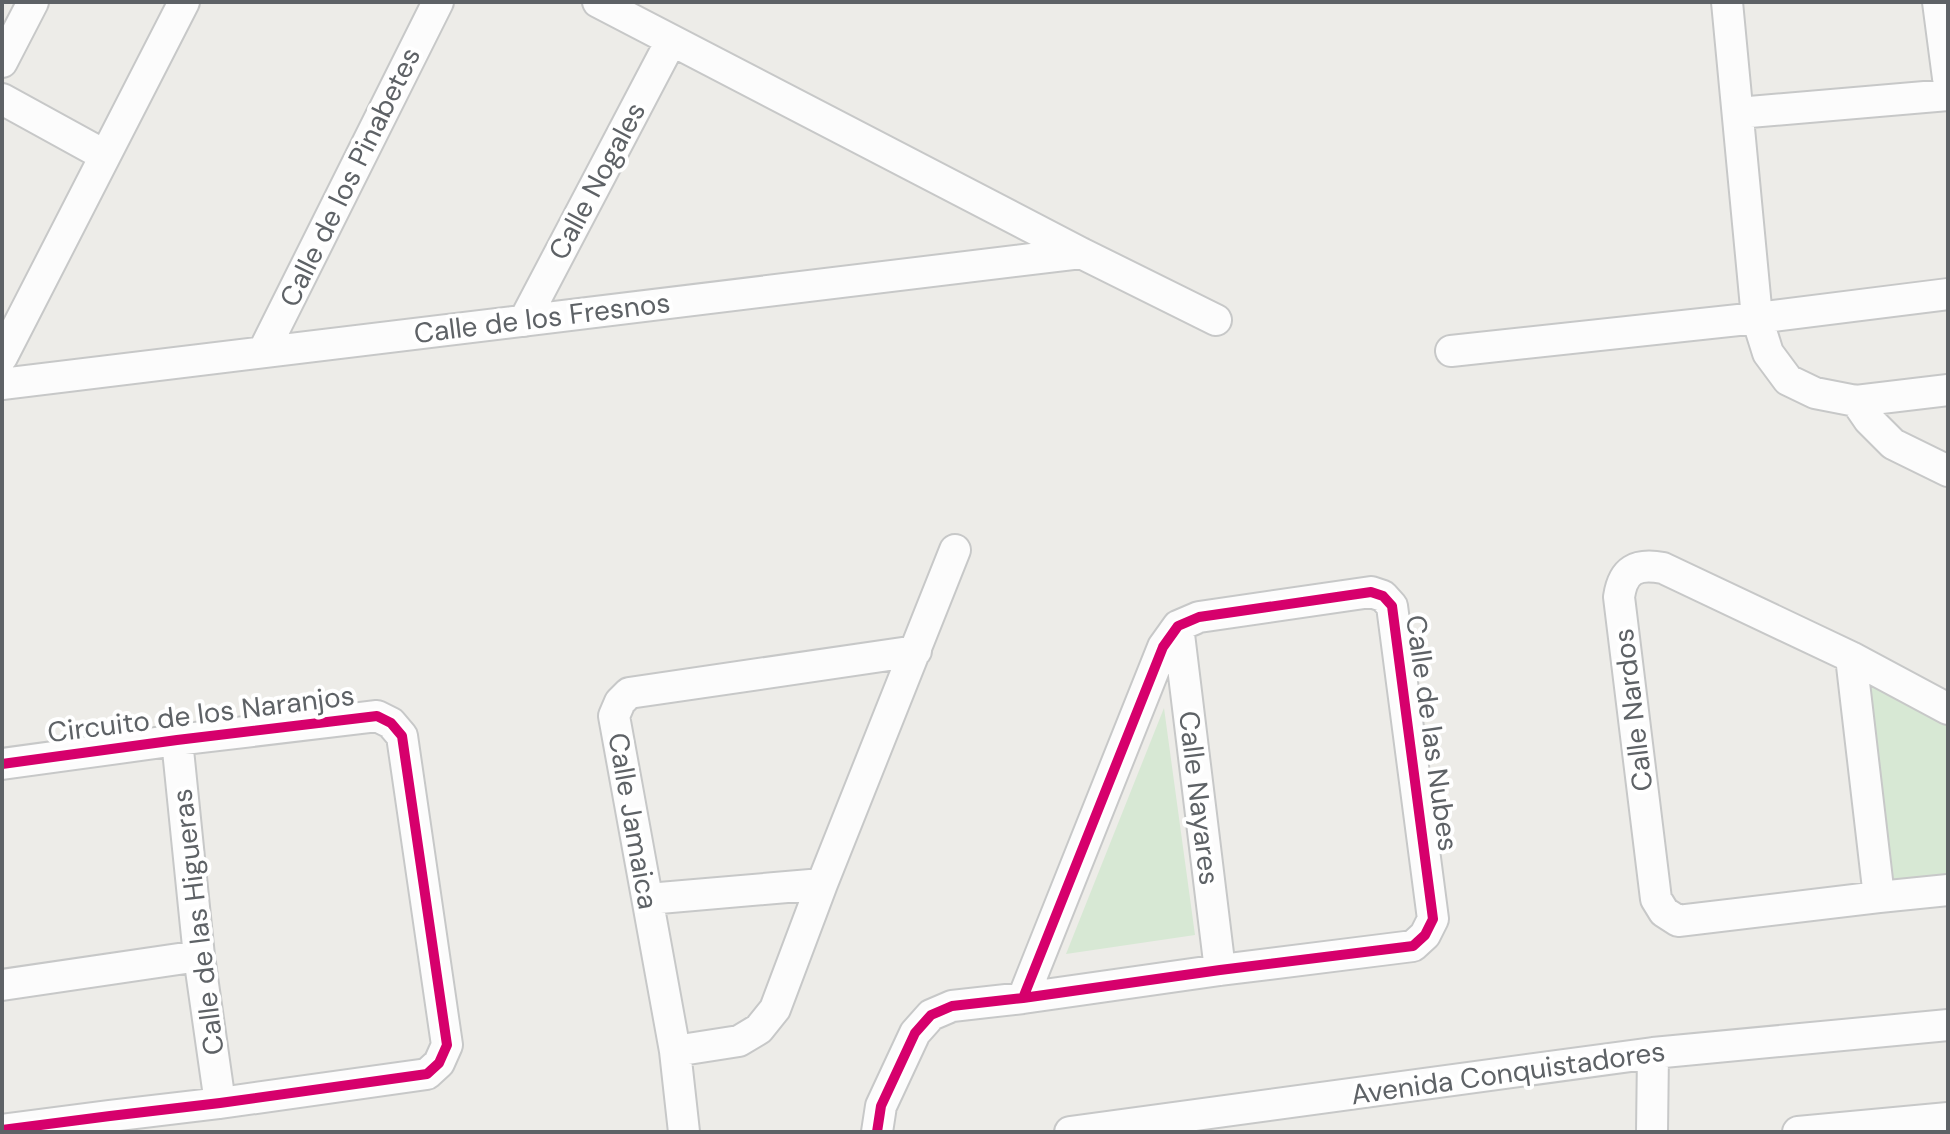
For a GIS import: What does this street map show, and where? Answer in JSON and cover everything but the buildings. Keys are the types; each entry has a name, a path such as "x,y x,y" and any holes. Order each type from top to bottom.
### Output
{"street":[{"path":"2,62 33,2"},
{"path":"2,357 184,2"},
{"name":"Calle de los Pinabetes","path":"263,352 438,2"},
{"path":"598,2 1216,320"},
{"path":"1727,2 1757,318 1768,353 1788,380 1815,393 1856,401 1948,390"},
{"path":"1938,2 1948,78"},
{"name":"Calle Nogales","path":"524,321 671,41"},
{"path":"1738,113 1948,95"},
{"path":"2,99 104,155"},
{"name":"Calle de los Fresnos","path":"2,384 1081,253"},
{"path":"1451,351 1948,294"},
{"path":"1856,401 1869,420 1893,444 1948,471"},
{"path":"675,1051 739,1041 759,1029 775,1009 955,550"},
{"name":"Calle Nardos","path":"1948,709 1851,657 1663,568 1648,565 1632,569 1621,582 1619,597 1654,884 1656,899 1664,912 1678,921 1948,890"},
{"name":"Calle de las Nubes","path":"877,1132 881,1106 915,1033 931,1015 952,1006 1413,946 1425,935 1433,919 1392,606 1383,596 1371,592 1199,617 1178,626"},
{"path":"1023,998 1163,647 1178,626"},
{"name":"Calle Nayares","path":"1178,626 1220,970"},
{"name":"Calle Jamaica","path":"684,1132 675,1051 614,716 620,702 629,693 916,651"},
{"path":"1851,657 1879,897"},
{"name":"Circuito de los Naranjos","path":"2,764 377,716 391,723 402,736 447,1045 439,1063 427,1074 220,1103 110,1124 2,1130"},
{"name":"Calle de las Higueras","path":"177,740 199,956 220,1103"},
{"path":"648,899 822,884"},
{"path":"2,985 199,956"},
{"name":"Avenida Conquistadores","path":"1070,1132 1653,1053 1948,1025"},
{"path":"1652,1132 1653,1053"},
{"path":"1798,1132 1948,1118"}],"green space":[{"path":"1853,660 1948,710 1948,888 1879,896"},
{"path":"1164,708 1195,935 1066,954"}],"cycle path":[{"path":"877,1132 881,1106 915,1033 931,1015 952,1006 1023,998 1413,946 1425,935 1433,919 1392,606 1383,596 1371,592 1199,617 1178,626 1163,647 1023,998"},
{"path":"2,764 377,716 391,723 402,736 447,1045 439,1063 427,1074 2,1130"}]}
